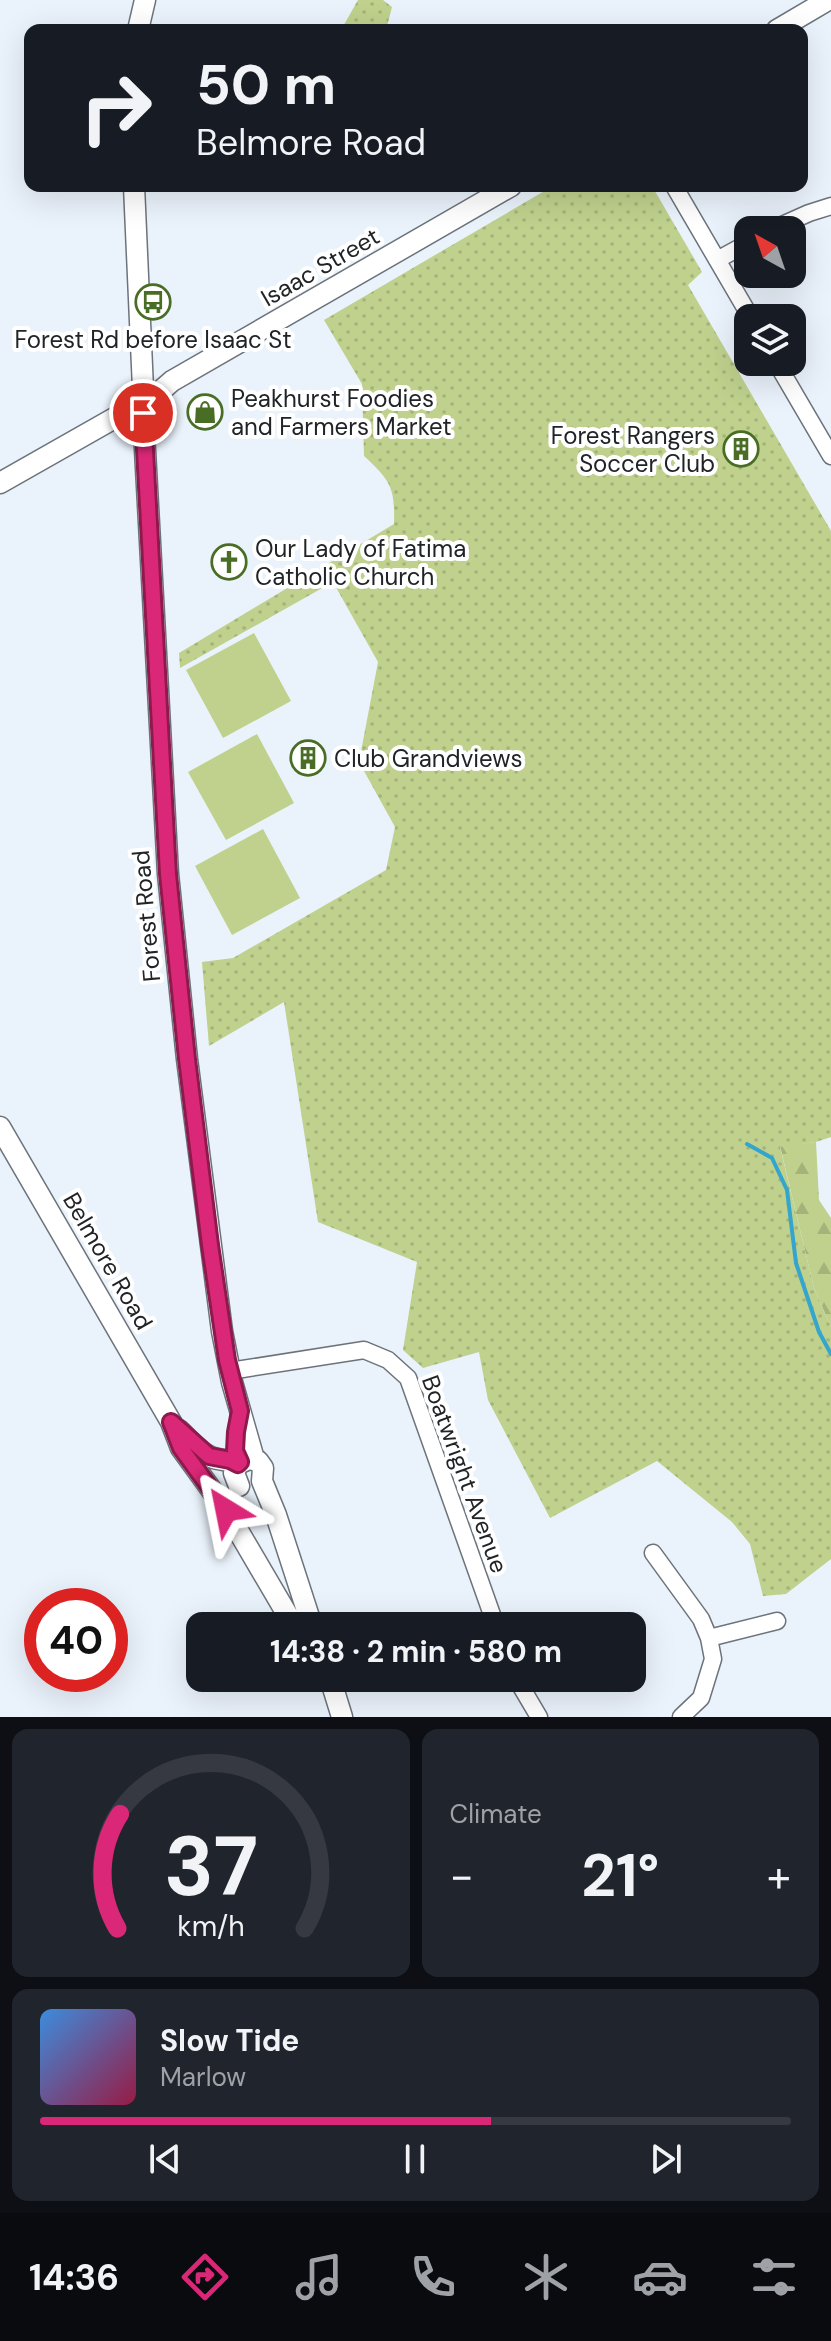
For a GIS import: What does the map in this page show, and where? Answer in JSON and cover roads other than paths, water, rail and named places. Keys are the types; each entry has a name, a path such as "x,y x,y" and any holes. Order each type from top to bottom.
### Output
{"street":[{"path":"139,24 145,0"},
{"path":"787,24 828,0"},
{"name":"Forest Road","path":"134,192 168,874 208,1230 230,1371 240,1411 244,1461 263,1468 249,1485"},
{"name":"Isaac Street","path":"0,483 501,192"},
{"path":"677,192 743,304"},
{"path":"802,216 831,206"},
{"path":"717,260 734,251"},
{"path":"784,376 831,456"},
{"name":"Belmore Road","path":"0,1127 171,1422 181,1448 212,1489 286,1612"},
{"name":"Boatwright Avenue","path":"230,1371 364,1350 388,1360 408,1378 491,1612"},
{"name":"Belmore Road","path":"171,1422 209,1456 244,1461"},
{"path":"212,1489 224,1484 249,1485 276,1515 307,1612"},
{"path":"653,1553 701,1619 713,1659 701,1698 681,1717"},
{"path":"709,1638 777,1621"},
{"path":"334,1692 342,1717"},
{"path":"524,1692 539,1717"}],"waterway":[{"path":"747,1144 772,1158 787,1190 796,1263 819,1332 831,1354"}],"place":[{"name":"Forest Rd before Isaac St","path":"153,302"},
{"name":"Peakhurst Foodies and Farmers Market","path":"205,412"},
{"name":"Forest Rangers Soccer Club","path":"741,449"},
{"name":"Our Lady of Fatima Catholic Church","path":"229,562"},
{"name":"Club Grandviews","path":"308,758"}]}
